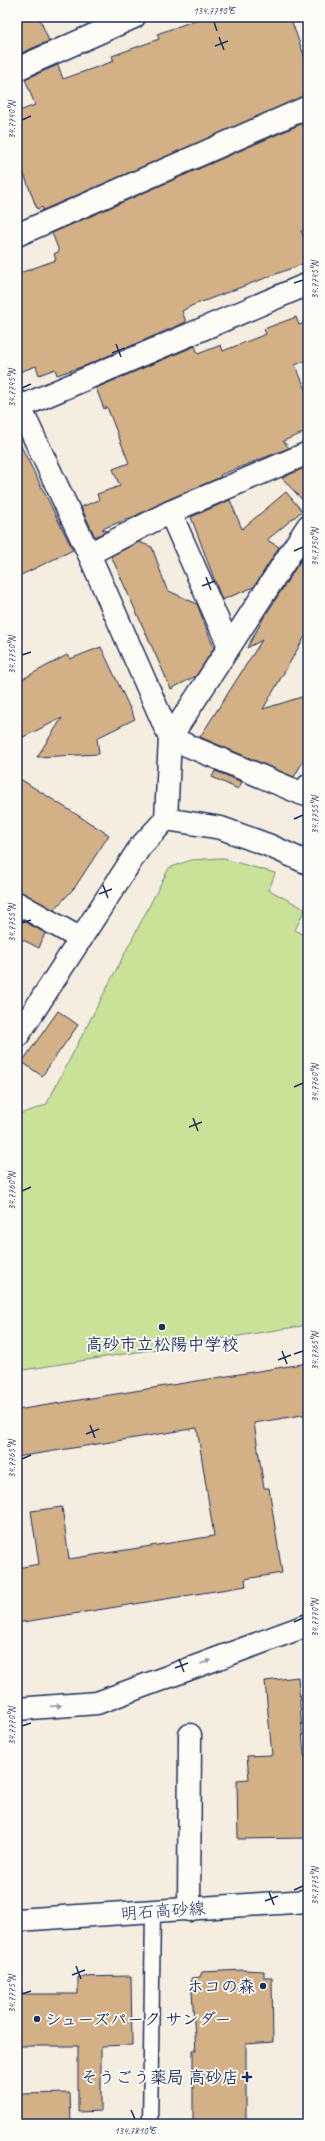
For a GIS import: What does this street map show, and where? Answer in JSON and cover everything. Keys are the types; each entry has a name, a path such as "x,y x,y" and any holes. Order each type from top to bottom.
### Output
{"street":[{"path":"17,70 134,17"},
{"path":"17,235 308,107"},
{"path":"17,1036 140,847 166,819 170,738 89,554 18,404 308,284"},
{"path":"89,554 170,512 308,454"},
{"path":"170,512 229,646"},
{"path":"170,738 308,526"},
{"path":"170,738 303,794 308,786"},
{"path":"166,819 221,828 268,845 308,863"},
{"path":"17,903 81,938"},
{"path":"17,1710 97,1702 308,1625"},
{"path":"189,1910 190,1735"},
{"name":"明石高砂線","path":"17,1920 308,1902"}],"lane":[{"path":"150,2124 153,1912"}],"green space":[{"path":"220,858 275,873 269,890 305,909 295,930 308,937 308,1325 17,1371 17,1115 46,1105 169,868 191,860"}],"building":[{"path":"17,17 39,17 49,41 17,55"},
{"path":"204,17 290,17 308,66 308,95 43,210 42,207 37,209 17,155 17,112 35,105 25,79 58,65 63,79 114,61 112,56 159,39 157,34"},
{"path":"308,121 308,229 301,231 308,248 308,262 191,306 182,311 186,322 87,365 57,375 55,369 39,375 36,366 17,373 17,274 56,260 54,254 59,251 52,233"},
{"path":"296,317 299,325 308,322 308,360 295,365 308,394 308,431 283,441 289,448 220,475 221,477 165,501 135,516 102,529 107,531 95,537 81,507 99,500 97,494 120,486 113,469 129,463 107,407 104,409 96,388 195,346 198,354 221,345 223,351 266,334 264,329"},
{"path":"17,438 73,550 17,577"},
{"path":"306,467 308,470 308,506 282,478"},
{"path":"286,492 302,511 267,540 279,547 254,587 222,600 191,517 230,500 242,529"},
{"path":"139,542 152,547 167,590 197,604 214,648 196,676 171,689 111,556"},
{"path":"308,549 308,631 263,709 308,695 308,753 294,777 200,737 262,640 247,648 263,619"},
{"path":"101,647 135,719 97,738 99,754 37,757 62,718 17,740 17,682 67,655 70,659"},
{"path":"215,771 242,782 238,789 212,777"},
{"path":"17,777 109,835 75,887 54,910 17,891"},
{"path":"17,917 45,933 39,948 17,937"},
{"path":"58,1011 78,1025 42,1076 22,1062"},
{"path":"308,1363 308,1414 254,1423 264,1488 269,1488 282,1573 245,1579 246,1586 17,1623 17,1568 39,1564 31,1511 62,1507 69,1559 214,1536 197,1428 17,1457 17,1410"},
{"path":"298,1677 304,1756 307,1757 308,1838 238,1839 237,1780 249,1779 247,1756 272,1755 265,1681"},
{"path":"243,1970 264,1971 264,1978 272,1978 273,2042 246,2044 246,2124 193,2124 193,2050 196,2050 191,1978 200,1977 202,1972"},
{"path":"131,1976 132,2045 101,2046 101,2111 78,2112 78,2046 17,2046 17,1994 78,1994 78,1977"},
{"path":"70,2093 71,2124 17,2124 17,2094"}],"place":[{"name":"高砂市立松陽中学校","path":"162,1327"},
{"name":"ホコの森","path":"263,1986"},
{"name":"シューズパーク サンダー","path":"37,2019"},
{"name":"そうごう薬局 高砂店","path":"247,2077"}]}
